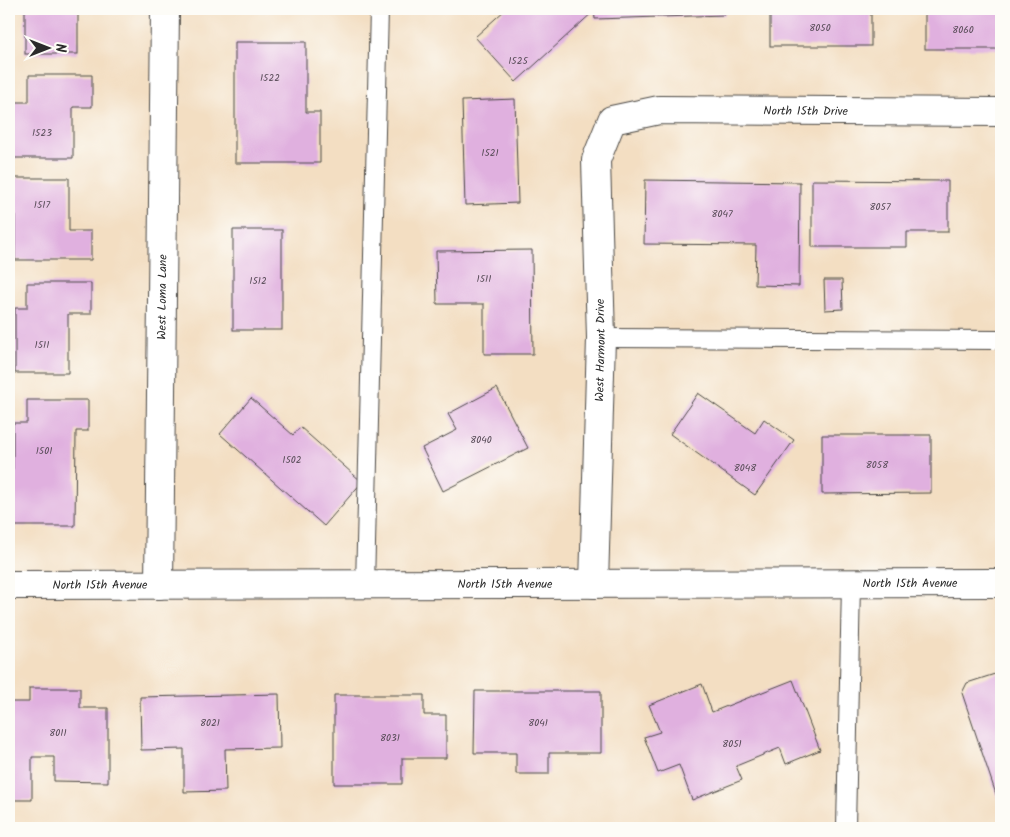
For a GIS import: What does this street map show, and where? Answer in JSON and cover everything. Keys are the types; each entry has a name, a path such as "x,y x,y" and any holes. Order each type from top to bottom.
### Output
{"street":[{"name":"West Loma Lane","path":"159,585 165,9"},
{"name":"North 15th Drive","path":"612,120 658,110 1001,112"},
{"name":"West Harmont Drive","path":"594,584 601,338 596,160 612,120"},
{"name":"North 15th Avenue","path":"9,585 1001,583"}],"lane":[{"path":"365,585 379,9"},
{"path":"601,338 1001,340"},
{"path":"846,828 852,584"}],"building":[{"path":"25,9 78,9 78,54 25,54"},
{"path":"506,9 591,9 594,11 516,82 475,37"},
{"path":"594,9 725,9 725,15 595,19"},
{"path":"770,9 871,9 871,46 770,46"},
{"path":"925,9 1001,9 1001,49 925,49"},
{"path":"235,42 306,42 306,112 320,112 320,163 235,163"},
{"path":"29,75 92,75 92,107 73,107 73,158 12,158 12,102 29,102"},
{"path":"515,99 518,203 465,205 462,101"},
{"path":"15,178 69,178 69,231 91,231 91,260 15,260"},
{"path":"645,180 800,182 799,286 755,285 756,245 644,244"},
{"path":"812,180 948,181 948,232 907,232 907,247 812,247"},
{"path":"233,230 282,230 282,330 233,330"},
{"path":"532,250 533,354 484,354 484,304 437,304 436,251"},
{"path":"824,280 842,280 843,309 825,310"},
{"path":"27,283 91,283 91,314 68,314 68,373 15,373 15,308 27,308"},
{"path":"497,388 528,448 443,491 422,448 457,430 448,414"},
{"path":"698,393 755,433 764,419 794,440 755,495 670,434"},
{"path":"251,398 293,435 300,427 362,482 324,526 220,434"},
{"path":"27,400 88,400 88,431 76,431 75,526 9,526 9,469 13,469 13,423 27,423"},
{"path":"822,435 931,435 931,493 822,494"},
{"path":"1001,672 1001,809 962,693 967,683"},
{"path":"793,680 820,750 786,764 780,748 736,766 742,780 692,800 679,765 658,773 644,737 660,732 649,705 702,684 712,712"},
{"path":"29,688 80,688 80,708 108,708 108,782 54,781 54,757 32,757 32,800 9,800 9,702 29,702"},
{"path":"475,691 601,691 601,753 549,753 549,774 516,774 516,753 474,753"},
{"path":"279,694 280,748 225,749 226,791 184,792 184,749 141,750 140,697"},
{"path":"334,695 424,695 424,715 446,715 446,758 402,758 402,784 334,784"}]}
